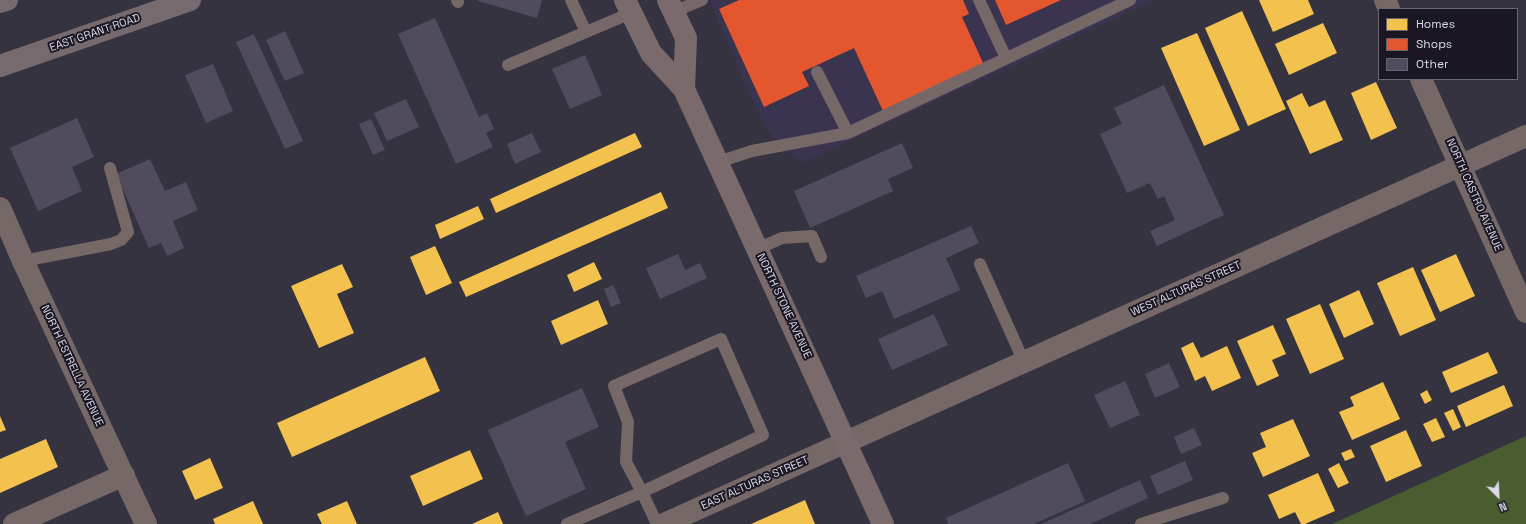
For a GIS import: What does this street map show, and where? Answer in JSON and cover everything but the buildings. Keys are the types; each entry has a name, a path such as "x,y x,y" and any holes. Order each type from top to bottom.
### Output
{"main road":[{"path":"0,2 7,0"},
{"name":"EAST GRANT ROAD","path":"0,66 190,0"},
{"name":"NORTH STONE AVENUE","path":"628,6 651,53 684,89 883,524"},
{"name":"NORTH STONE AVENUE","path":"671,6 686,38 684,89"}],"street":[{"name":"NORTH CASTRO AVENUE","path":"1421,80 1526,312"},
{"name":"WEST ALTURAS STREET","path":"846,442 1526,136"},
{"name":"NORTH ESTRELLA AVENUE","path":"0,208 23,261 146,524"},
{"name":"EAST ALTURAS STREET","path":"664,524 846,442"},
{"path":"14,524 124,475"}],"lane":[{"path":"571,0 586,32"},
{"path":"671,6 702,0"},
{"path":"979,0 1006,58"},
{"path":"718,162 752,151 848,133 1130,0"},
{"path":"508,65 586,32 628,6"},
{"path":"817,72 848,133"},
{"path":"23,261 110,244 121,240 128,232 110,168"},
{"path":"757,248 782,238 812,236 821,256"},
{"path":"980,264 1024,362"},
{"path":"567,524 642,492 763,435 721,339 614,386 628,422 626,462 642,492 657,524"},
{"path":"1141,524 1223,498"}],"shaded area":[{"path":"709,0 1155,0 801,163 765,128"}],"green space":[{"path":"1526,436 1526,524 1332,524"}]}
